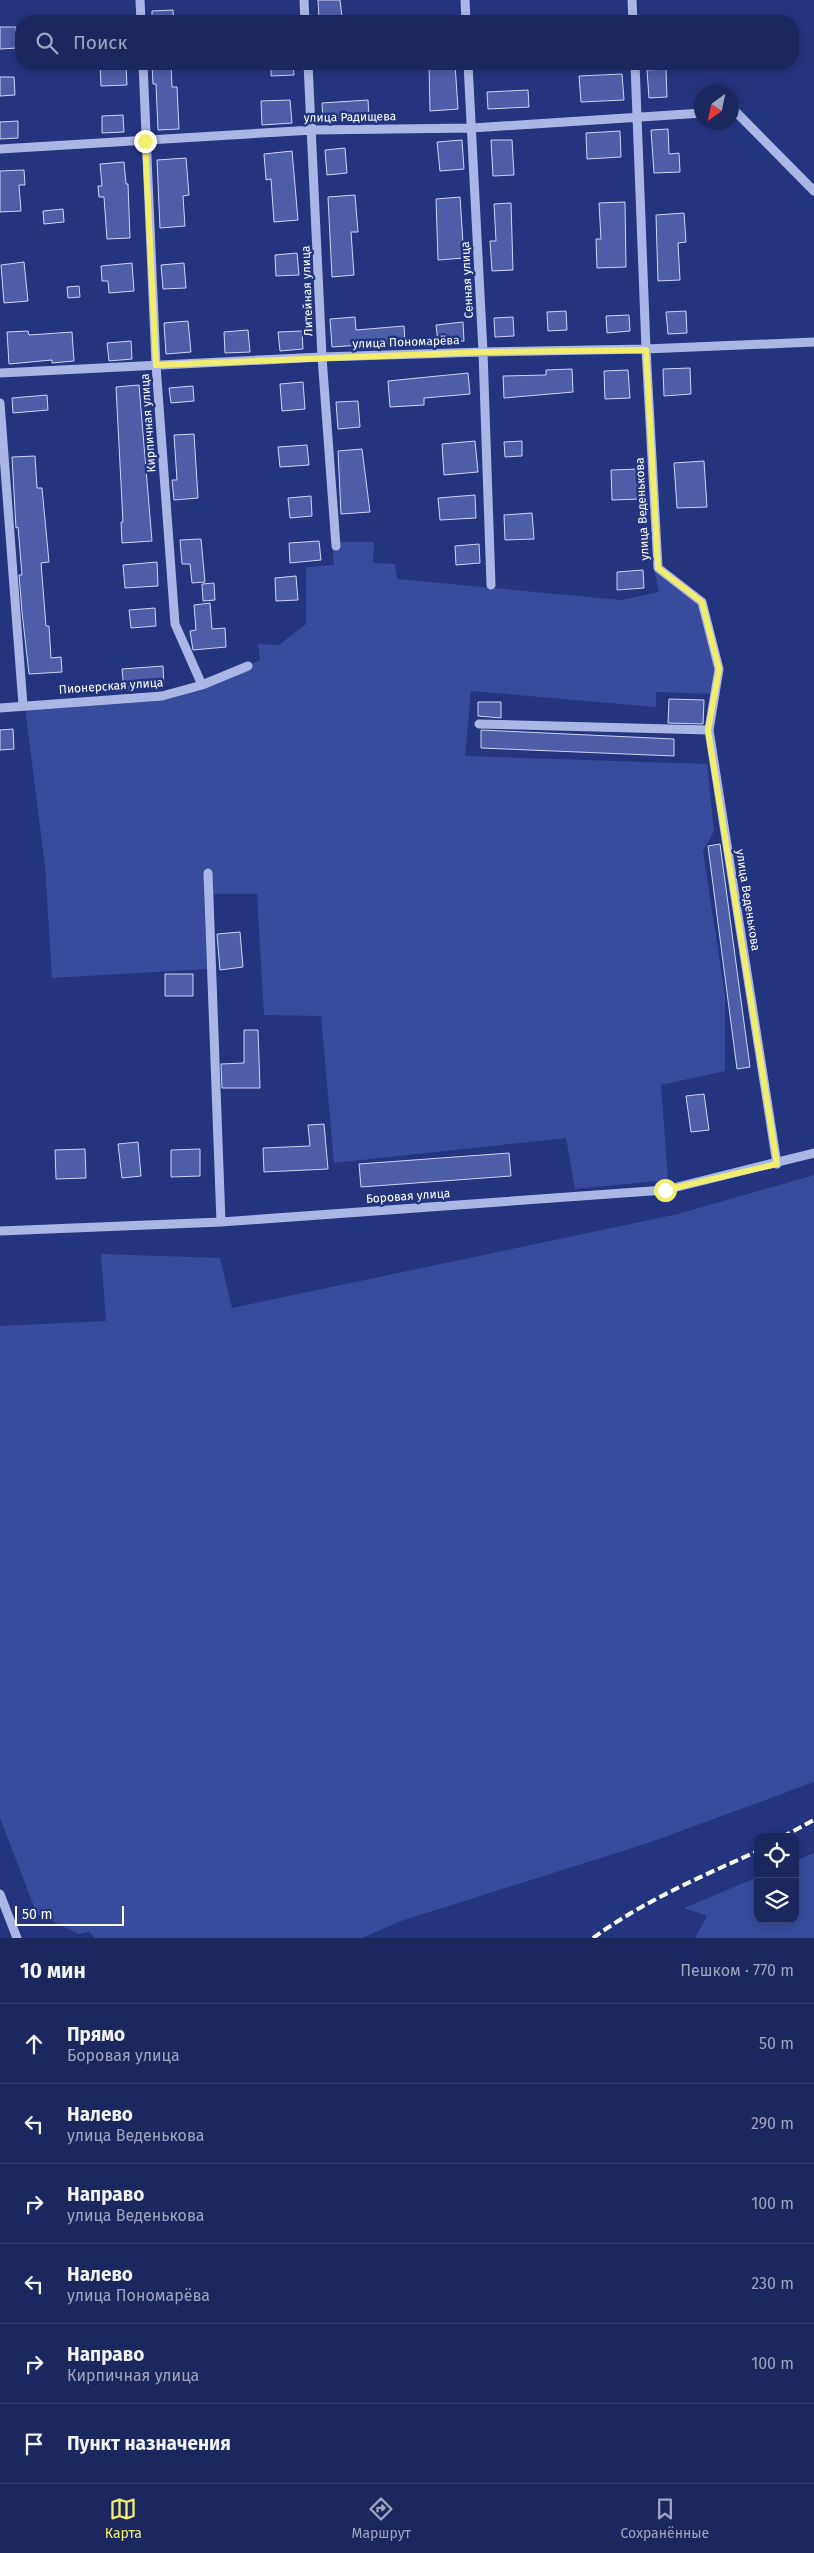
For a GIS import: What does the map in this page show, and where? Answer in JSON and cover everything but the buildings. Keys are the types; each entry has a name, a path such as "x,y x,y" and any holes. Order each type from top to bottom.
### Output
{"street":[{"path":"140,0 141,15"},
{"path":"304,0 305,15"},
{"path":"465,0 466,15"},
{"path":"632,0 633,15"},
{"name":"Кирпичная улица","path":"142,70 156,365 175,624 202,685"},
{"name":"Литейная улица","path":"308,70 313,130 322,358 336,546"},
{"name":"Сенная улица","path":"468,70 483,352 491,585"},
{"name":"улица Веденькова","path":"635,70 646,350 658,568 702,602 719,669 708,730 777,1164"},
{"name":"улица Радищева","path":"0,149 313,130 472,128 694,113"},
{"path":"739,115 814,191"},
{"name":"улица Пономарёва","path":"0,374 322,358 483,352 646,350 814,342"},
{"path":"0,403 23,705"},
{"name":"Пионерская улица","path":"0,708 162,696 202,685 248,666"},
{"path":"479,724 708,730"},
{"path":"208,873 221,1222"},
{"name":"Боровая улица","path":"0,1231 221,1222 665,1190 777,1164 814,1153"},
{"path":"0,1894 17,1938"}],"shaded area":[{"path":"332,542 374,542 373,563 395,564 397,579 621,600 659,592 654,568 699,605 714,667 711,694 656,692 656,707 471,691 465,756 707,764 714,831 703,851 725,996 725,1071 661,1085 668,1180 575,1189 566,1138 334,1163 321,1016 264,1015 257,894 204,894 207,969 52,978 45,866 25,707 201,688 252,669 251,664 260,660 258,644 279,645 306,624 306,567 334,565"},
{"path":"814,1175 814,1782 651,1842 401,1921 362,1938 95,1938 89,1932 79,1934 37,1914 0,1818 0,1326 106,1321 101,1254 220,1258 232,1308 678,1214"},
{"path":"814,1853 814,1938 695,1938 707,1916 684,1908 754,1879 754,1923 799,1923 799,1859"}],"railway":[{"path":"790,1833 814,1820"},
{"path":"593,1938 652,1901 754,1853"}],"route":[{"path":"145,141 156,365 483,352 646,350 658,568 702,602 719,669 708,730 777,1164 665,1190"}]}
